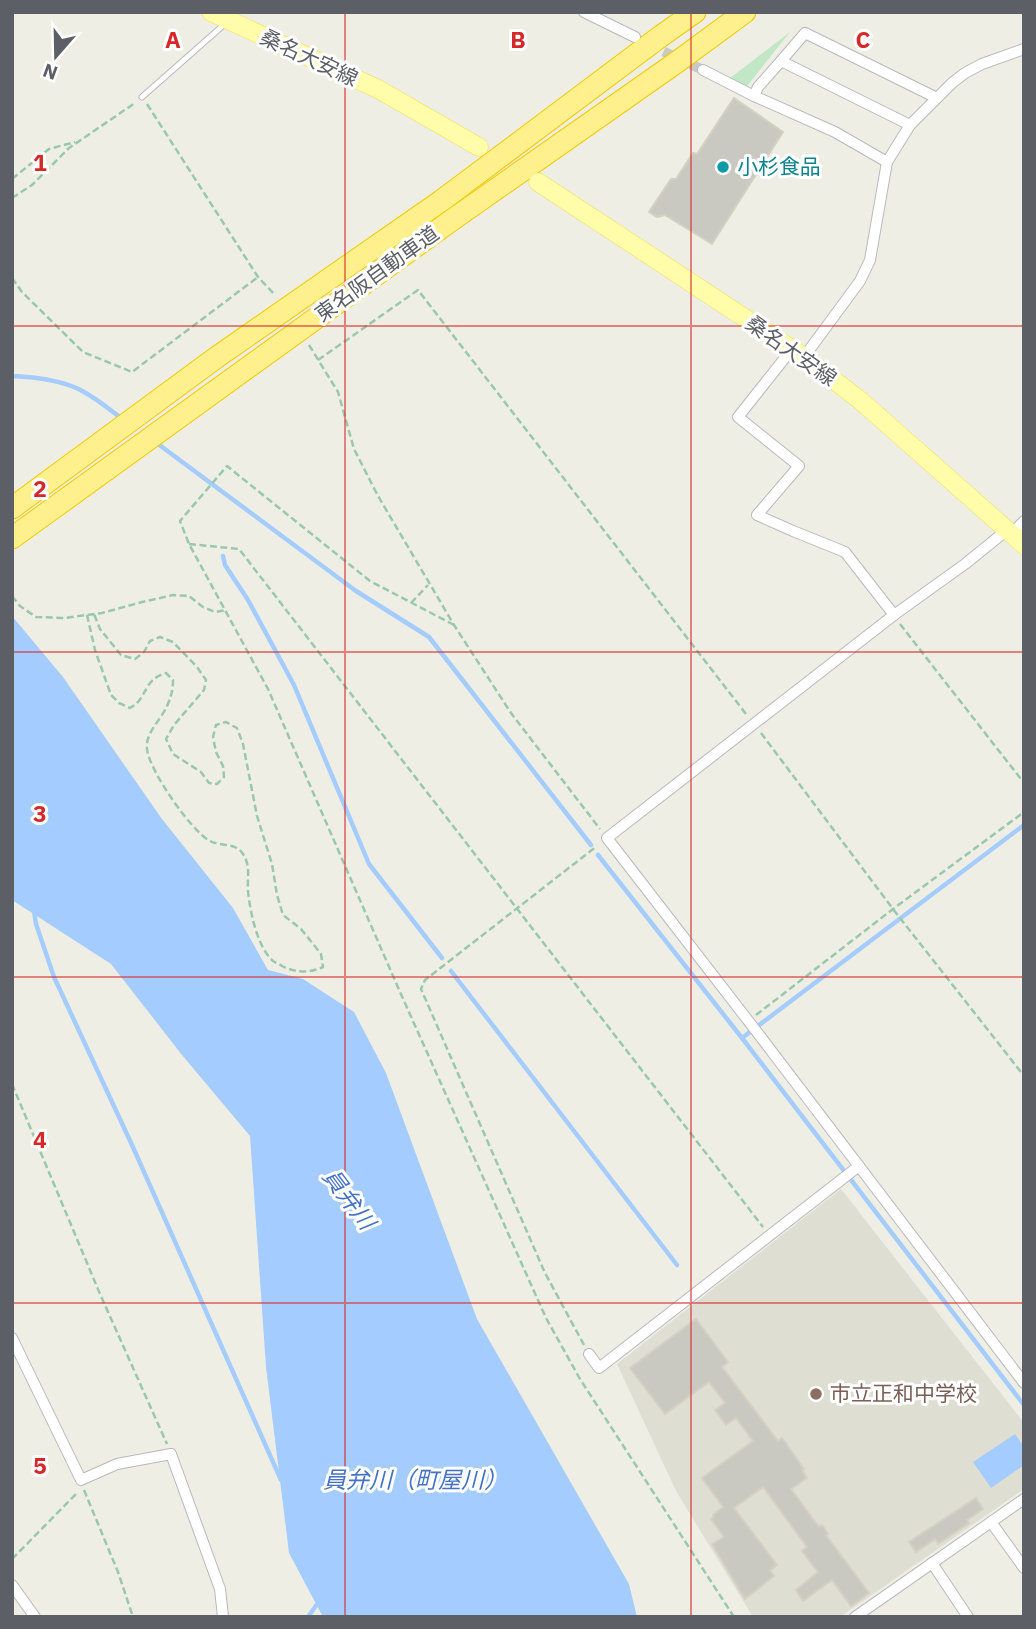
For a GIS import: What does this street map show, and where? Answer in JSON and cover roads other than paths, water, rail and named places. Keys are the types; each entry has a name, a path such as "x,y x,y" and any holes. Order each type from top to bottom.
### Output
{"highway":[{"name":"東名阪自動車道","path":"12,508 175,388 441,201 695,12"},
{"name":"東名阪自動車道","path":"12,538 745,12"}],"main road":[{"name":"桑名大安線","path":"211,12 234,16 377,89 480,147"},
{"name":"桑名大安線","path":"538,182 798,353 861,401 1014,537"}],"street":[{"path":"584,12 635,37"},
{"path":"754,96 758,87 805,33 936,98"},
{"path":"894,615 845,552 757,515 799,466 738,417 860,281 870,260 887,162 910,125 965,72 1024,49"},
{"path":"781,61 910,125"},
{"path":"703,70 835,132 887,162"},
{"path":"1024,521 1014,537 965,564 894,615 607,838 760,1036 855,1168 1024,1383"},
{"path":"589,1354 599,1368 855,1168"},
{"path":"12,1338 81,1480 117,1464 171,1454 220,1589 223,1617"},
{"path":"855,1617 868,1613 932,1563 1024,1499"},
{"path":"991,1522 1024,1569"},
{"path":"932,1563 968,1617"},
{"path":"12,1585 35,1617"}],"lane":[{"path":"142,97 234,16"}],"water":[{"name":"員弁川（町屋川）","path":"12,616 63,677 162,819 233,908 268,970 303,979 354,1012 386,1073 477,1319 629,1584 637,1617 323,1617 289,1553 266,1367 250,1136 111,964 12,900"},
{"path":"1015,1434 1024,1447 1024,1465 991,1488 973,1462"}],"waterway":[{"path":"12,376 40,378 76,388 121,418"},
{"path":"154,441 356,591 429,637 591,845"},
{"path":"223,556 225,565 248,600 294,685 369,864 442,958"},
{"path":"742,1038 1024,825"},
{"path":"598,855 1024,1405"},
{"path":"34,911 54,977 281,1480"},
{"path":"451,971 677,1265"},
{"path":"308,1617 320,1600"}],"tunnel":[{"path":"650,45 703,70"}],"place":[{"name":"小杉食品","path":"723,167"},
{"name":"市立正和中学校","path":"816,1394"}],"water label":[{"name":"員弁川","path":"349,1199"}]}
